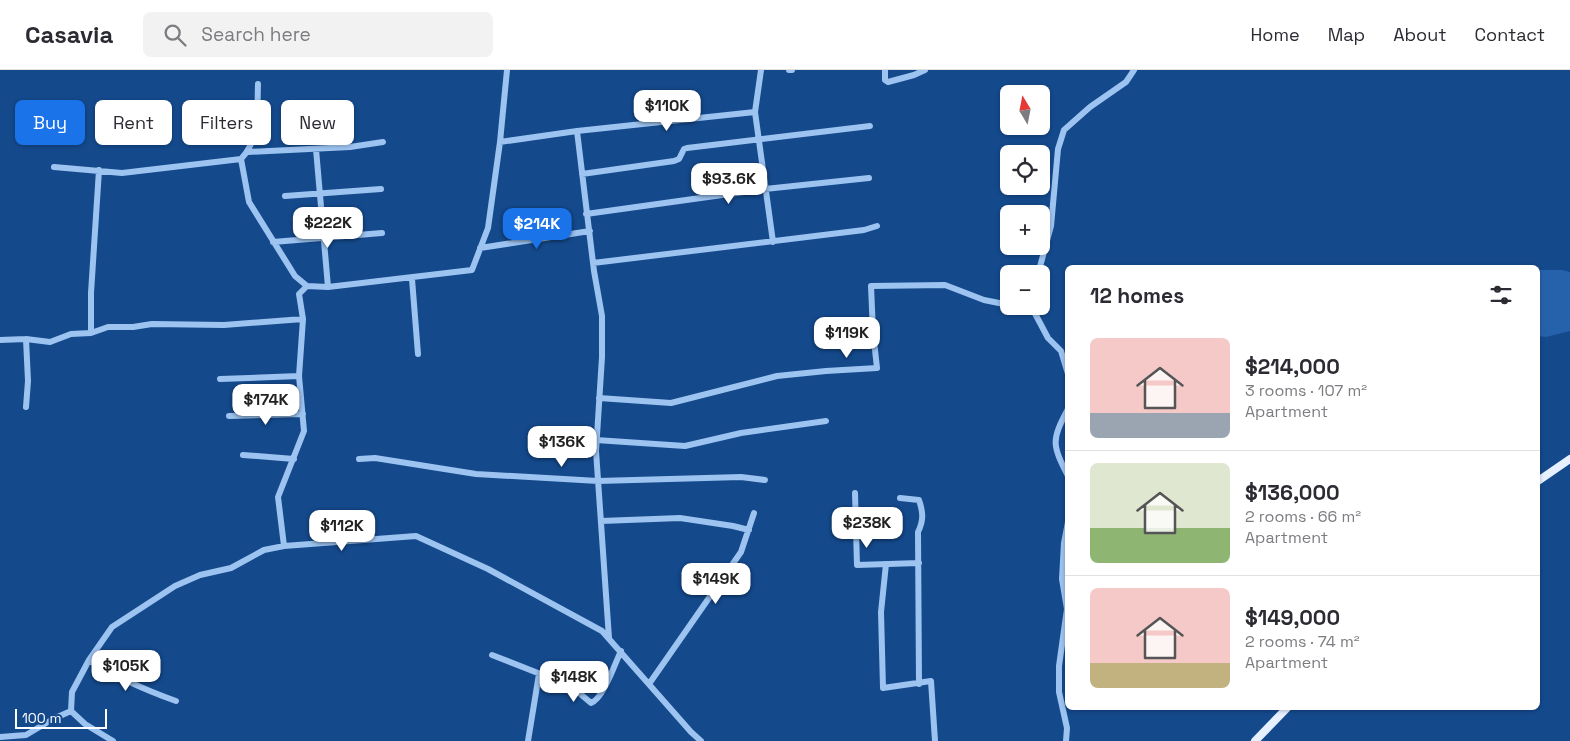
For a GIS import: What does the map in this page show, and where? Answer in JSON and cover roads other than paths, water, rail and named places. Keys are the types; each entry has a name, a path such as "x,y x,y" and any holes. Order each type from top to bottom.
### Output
{"main road":[{"path":"1540,479 1570,460"},
{"path":"1255,741 1285,710"}],"street":[{"path":"241,159 249,202 295,276 307,286 328,287 472,270 488,228 500,142 507,70"},
{"path":"761,70 754,112 773,242"},
{"path":"885,70 885,80 888,82 925,70"},
{"path":"1040,265 1050,226 1058,149 1064,130 1126,82 1134,70"},
{"path":"54,167 122,173 241,159 248,152 256,132 258,84"},
{"path":"500,142 577,131 754,112"},
{"path":"582,174 674,161 681,158 684,149 687,148 870,126"},
{"path":"577,131 586,214 602,316 602,356 596,440 609,638"},
{"path":"248,152 350,147 383,142"},
{"path":"316,149 328,287"},
{"path":"91,333 91,293 99,170"},
{"path":"586,214 765,189 869,178"},
{"path":"285,196 381,189"},
{"path":"593,263 773,242 864,230 877,226"},
{"path":"480,248 590,231"},
{"path":"273,242 382,233"},
{"path":"412,278 418,354"},
{"path":"284,546 278,497 304,431 299,376 303,319 299,294 307,286"},
{"path":"599,398 671,404 777,376 877,368 871,286 945,286 984,300 1000,303"},
{"path":"1036,315 1048,338 1061,351 1065,364"},
{"path":"0,340 26,339 50,342 71,334 91,333 108,327 133,327 152,324 224,324 303,319"},
{"path":"26,339 28,381 26,407"},
{"path":"220,379 299,376"},
{"path":"229,416 303,414"},
{"path":"1065,414 1055,432 1056,452 1065,470"},
{"path":"596,440 685,446 741,433 826,421"},
{"path":"243,455 294,459"},
{"path":"359,459 375,458 476,474 598,481 741,477 765,480"},
{"path":"855,493 857,565 919,563"},
{"path":"900,498 919,500 923,511 923,523 918,532 919,684"},
{"path":"649,684 741,552 750,530 754,513"},
{"path":"600,520 680,518 750,530"},
{"path":"114,741 85,724 72,711 72,692 89,660 112,627 175,586 200,575 232,568 264,550 284,546 416,536 497,574 602,631 701,741"},
{"path":"1065,538 1062,579 1065,597"},
{"path":"886,564 882,612 883,688 919,684 931,680 935,741"},
{"path":"1065,622 1058,666 1059,692 1066,728 1066,741"},
{"path":"492,655 571,686 588,701 594,702 602,691 620,651"},
{"path":"89,660 148,691 176,701"},
{"path":"528,741 539,674"},
{"path":"3,739 26,735 53,719 72,711"}]}
